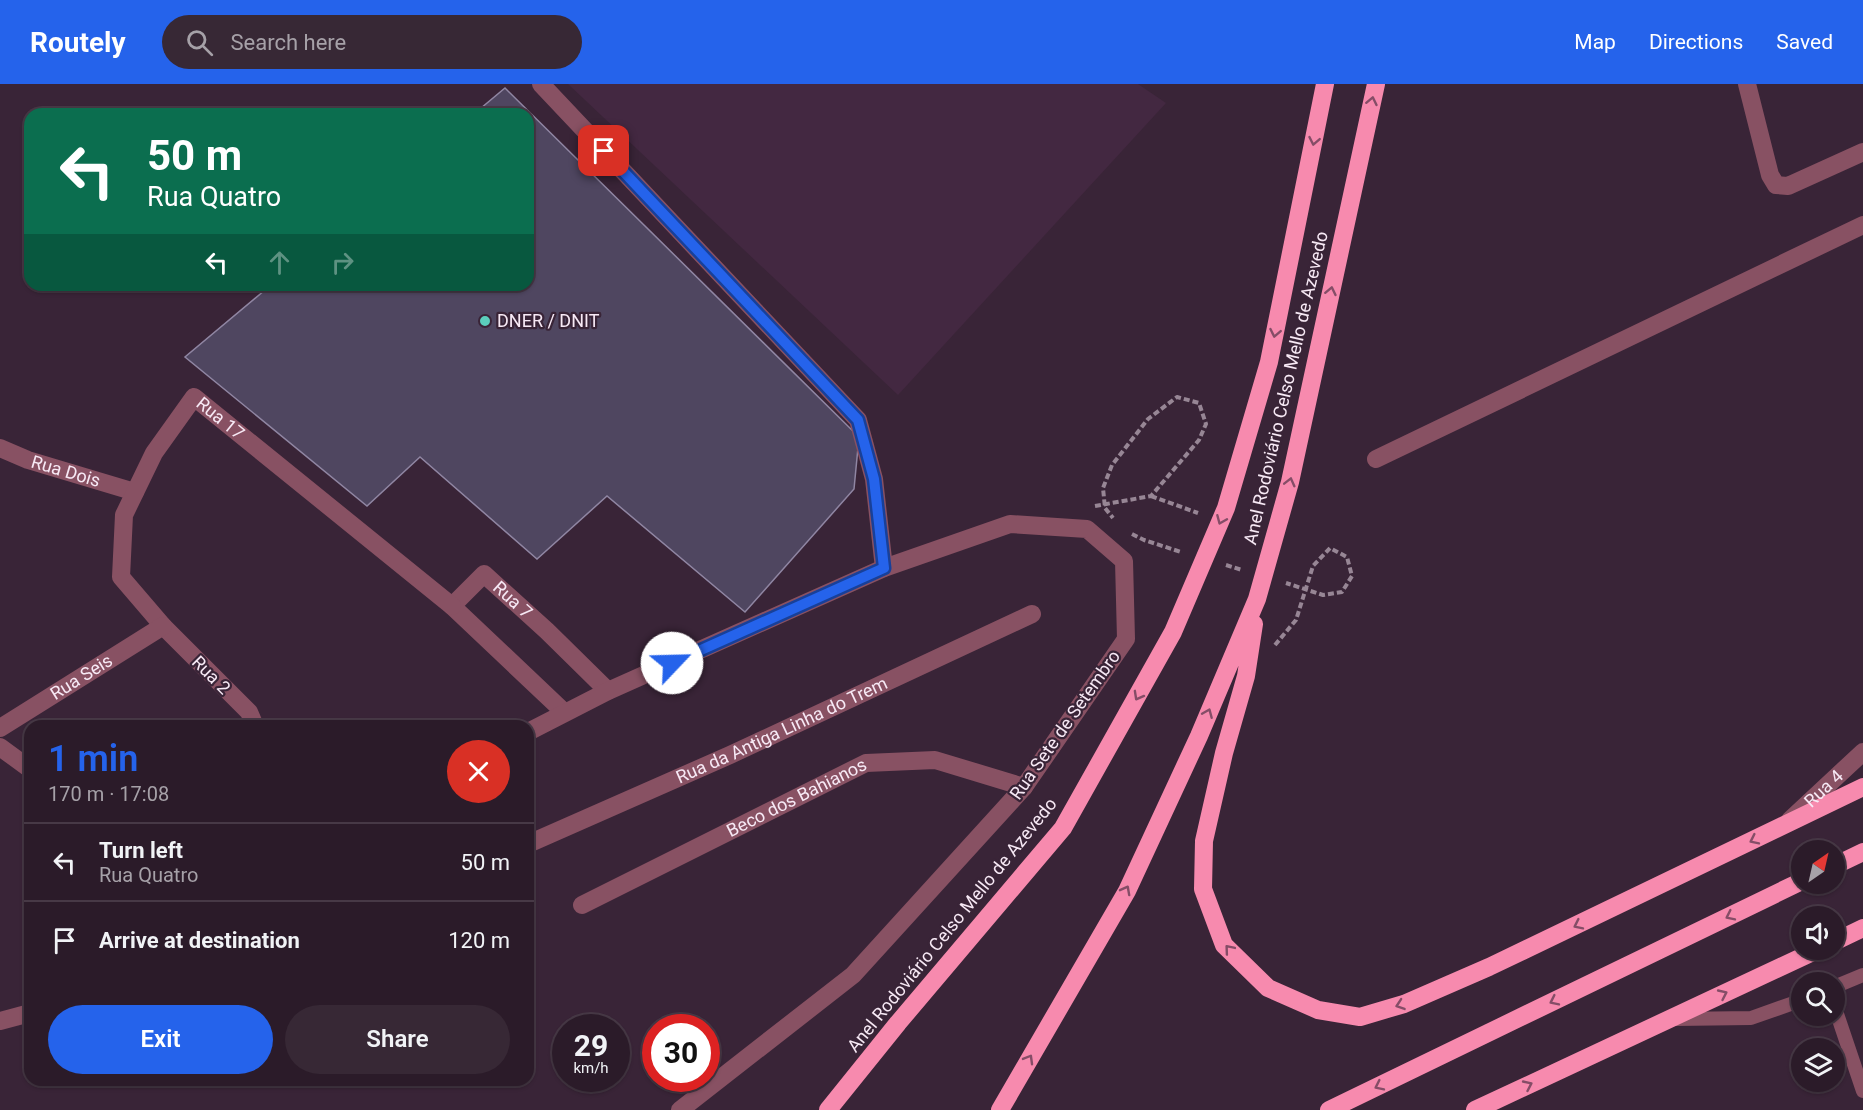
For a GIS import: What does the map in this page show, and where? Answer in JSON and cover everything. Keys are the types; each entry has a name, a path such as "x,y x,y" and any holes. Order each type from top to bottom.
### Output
{"highway":[{"name":"Anel Rodoviário Celso Mello de Azevedo","path":"828,1110 898,1023 1063,828 1173,632 1220,521 1269,362 1325,84"},
{"name":"Anel Rodoviário Celso Mello de Azevedo","path":"1000,1110 1127,891 1199,736 1257,599 1290,482 1376,84"},
{"path":"1257,599 1246,676 1224,753 1204,841 1203,889 1224,945 1268,988 1318,1010 1360,1017 1404,1004 1489,968 1863,787"},
{"path":"1845,861 1863,852"},
{"path":"1329,1110 1791,887"},
{"path":"1845,937 1863,928"},
{"path":"1475,1110 1796,960"}],"street":[{"path":"541,84 858,420 874,479 884,568"},
{"path":"1747,84 1770,175 1776,186 1788,186 1863,152"},
{"path":"1376,459 1863,225"},
{"name":"Rua 17","path":"163,626 121,578 124,515 154,453 194,397 452,606"},
{"name":"Rua Dois","path":"0,448 28,460 135,492"},
{"name":"Rua Sete de Setembro","path":"534,729 608,691 884,568 1010,524 1087,529 1124,561 1126,639 1024,787 853,975 680,1110"},
{"name":"Rua 7","path":"452,606 484,574 608,691"},
{"path":"452,606 564,712"},
{"name":"Rua da Antiga Linha do Trem","path":"534,841 730,755 1032,614"},
{"name":"Rua 2","path":"163,626 249,712 252,720"},
{"name":"Rua Seis","path":"0,728 163,626"},
{"path":"0,747 24,765"},
{"name":"Rua 4","path":"1785,825 1863,752"},
{"name":"Beco dos Bahianos","path":"582,905 866,763 935,760 1024,787"},
{"path":"0,1020 24,1014"}],"lane":[{"path":"1845,983 1861,978"},
{"path":"1669,1019 1751,1018 1791,1004"},
{"path":"1841,1026 1863,1091"}],"path":[{"path":"1151,496 1199,440"},
{"path":"1094,506 1151,496 1220,521"},
{"path":"1246,676 1262,662 1296,620 1313,566"}],"shaded area":[{"path":"568,84 1138,84 1166,103 898,395"}],"building":[{"name":"DNER / DNIT","path":"505,88 525,108 481,108"},
{"name":"DNER / DNIT","path":"534,117 859,437 854,489 745,612 607,496 537,559 420,457 367,506 185,357 264,291 534,291"}],"place":[{"name":"DNER / DNIT","path":"485,321"}],"route":[{"path":"604,151 858,420 874,479 884,568 672,663"}]}
